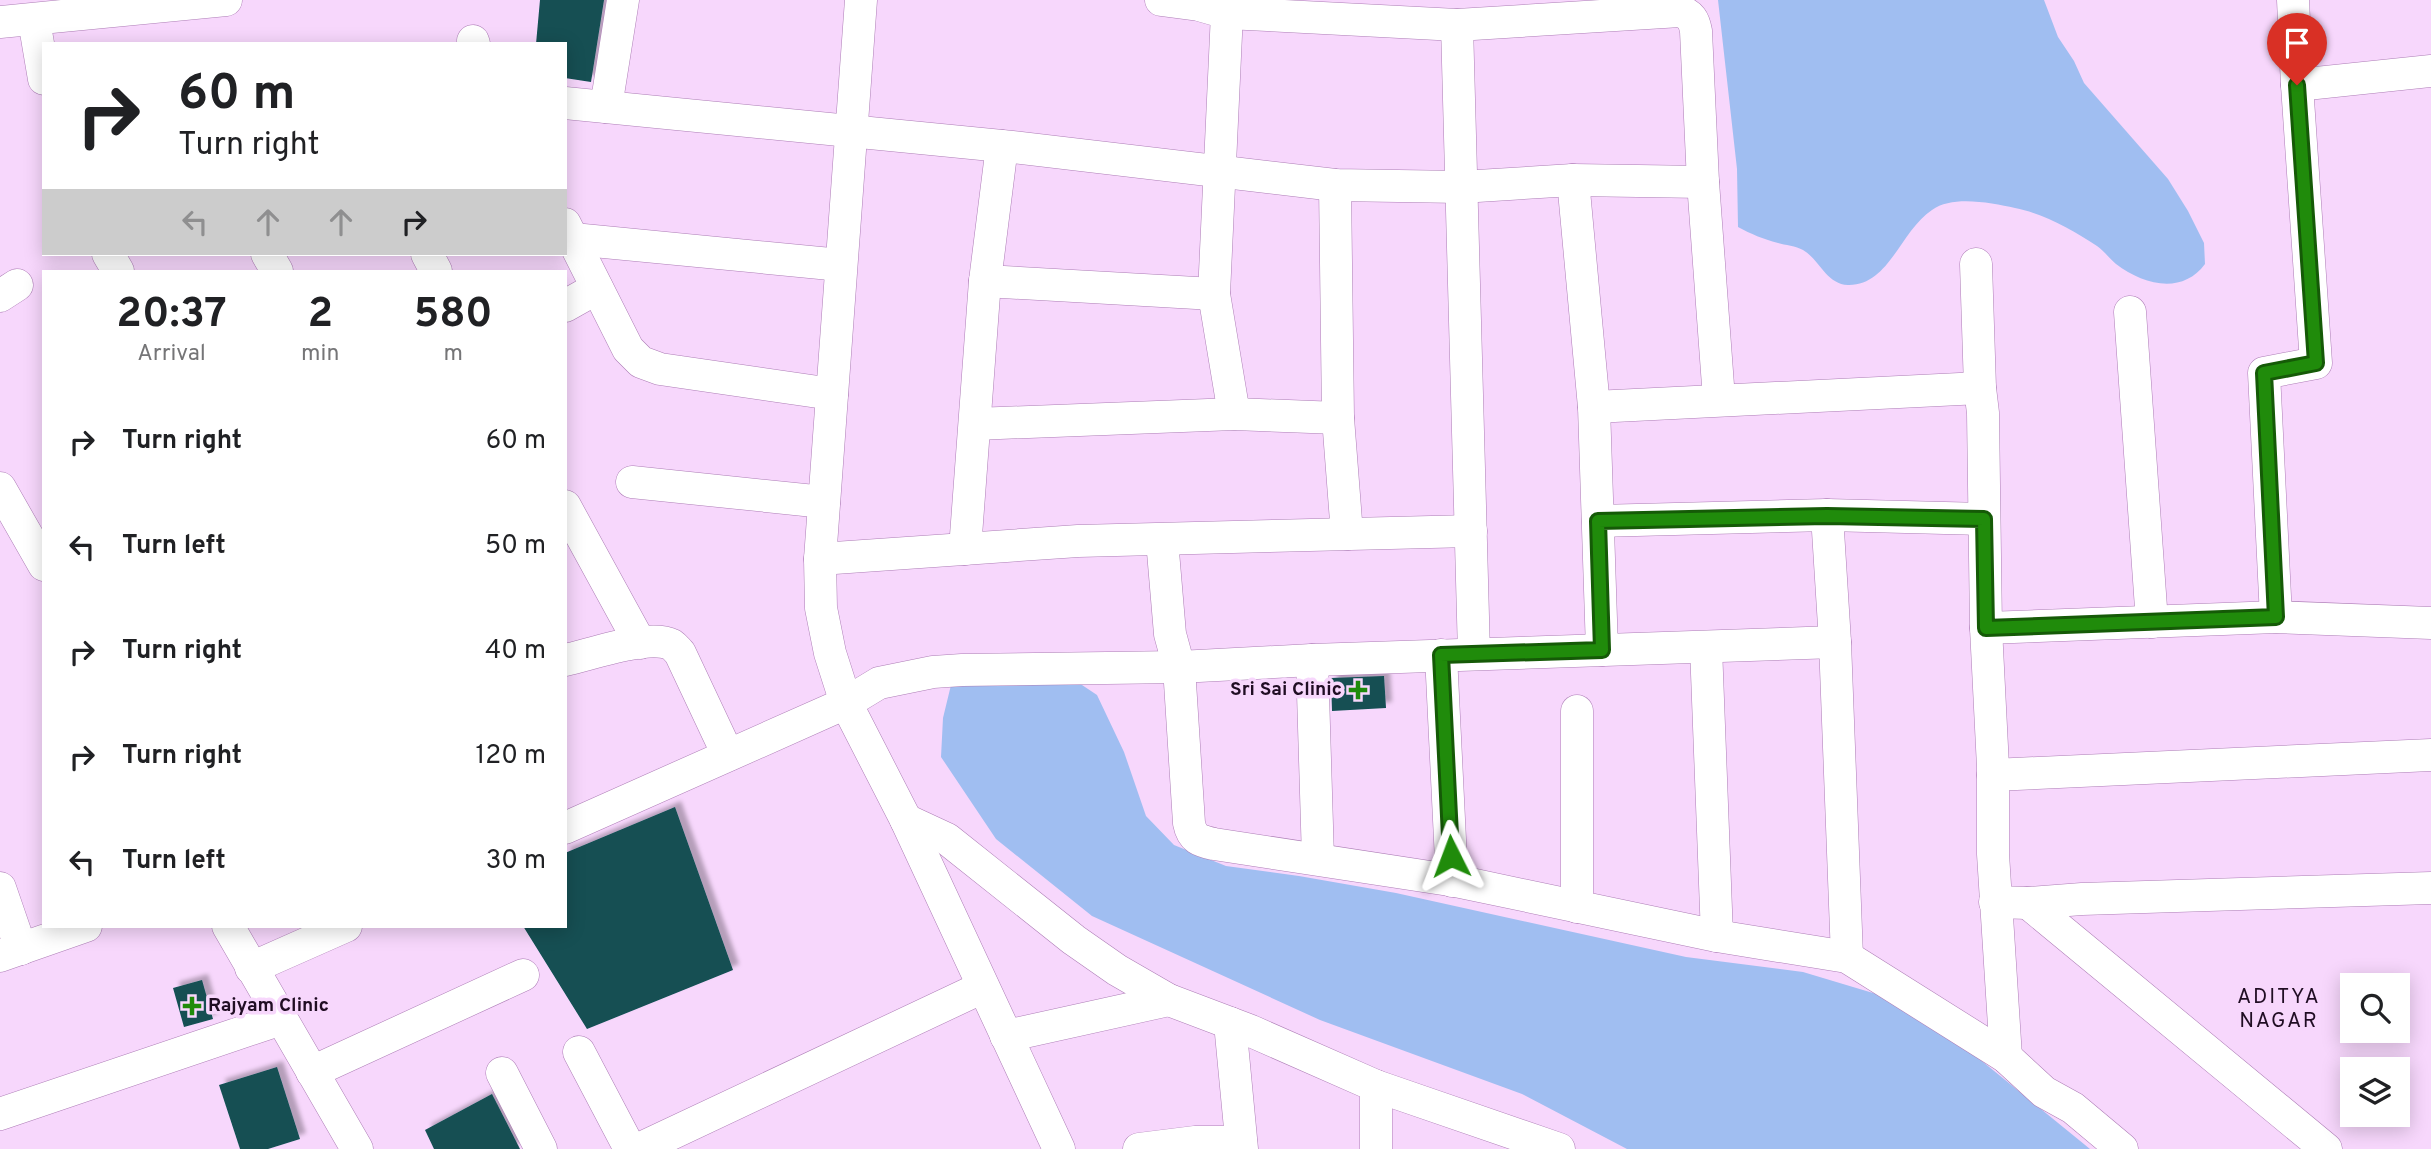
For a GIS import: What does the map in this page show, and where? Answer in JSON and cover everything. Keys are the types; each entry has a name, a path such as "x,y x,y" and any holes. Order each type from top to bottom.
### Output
{"street":[{"path":"0,22 34,20 115,6 226,0"},
{"path":"606,107 623,0"},
{"path":"861,0 820,559 821,608 830,653 846,703 906,820 1059,1149"},
{"path":"1161,0 1199,5 1227,13 1354,10 1457,25 1680,11 1688,14 1696,31 1703,182 1719,399"},
{"path":"2276,617 2264,373 2316,363 2293,0"},
{"path":"1227,13 1214,294 1234,414"},
{"path":"34,20 42,67"},
{"path":"1457,25 1474,654"},
{"path":"2297,85 2431,71"},
{"path":"567,103 1002,146 1335,185 1461,187 1573,180 1703,182"},
{"path":"965,549 985,281 1002,146"},
{"path":"1573,180 1594,407 1602,650"},
{"path":"1335,185 1338,418 1347,534"},
{"path":"569,232 841,265"},
{"path":"569,232 628,349 641,362 660,369 832,394"},
{"path":"1976,264 1983,413 1986,628 1993,775 1995,902 2006,1057"},
{"path":"985,281 1214,294"},
{"path":"567,305 597,288"},
{"path":"2130,312 2152,622"},
{"path":"1594,407 1980,388"},
{"path":"975,424 1234,414 1338,418"},
{"path":"632,482 824,502"},
{"path":"0,488 42,562"},
{"path":"567,510 640,643"},
{"path":"1598,521 1827,516 1984,519"},
{"path":"1827,516 1836,642 1847,957"},
{"path":"820,559 1078,541 1471,531"},
{"path":"1162,540 1170,634 1179,667 1191,832 1196,839 1452,881 1717,936 1847,957 2006,1057 2044,1092 2073,1108 2122,1149"},
{"path":"1986,628 2276,617 2431,622"},
{"path":"567,660 640,643 659,642 672,645 680,653 728,755"},
{"path":"567,827 846,703 879,683 933,672 1179,667 1836,642"},
{"path":"1706,647 1717,936"},
{"path":"1441,655 1452,881"},
{"path":"1312,660 1318,859"},
{"path":"1577,711 1577,907"},
{"path":"1993,775 2431,755"},
{"path":"906,820 947,839 1074,940 1117,970 1168,1000 1230,1023 1376,1086 1528,1143 1559,1149"},
{"path":"0,888 10,953 80,928"},
{"path":"1995,902 2431,888"},
{"path":"2028,903 2326,1149"},
{"path":"229,928 357,1149"},
{"path":"251,968 341,928"},
{"path":"312,1072 523,975"},
{"path":"639,1149 983,987"},
{"path":"1006,1036 1168,1000"},
{"path":"0,1114 281,1019"},
{"path":"1139,1149 1195,1142 1241,1146 1230,1023"},
{"path":"579,1052 630,1149"},
{"path":"502,1073 541,1149"},
{"path":"1376,1086 1376,1149"}],"water":[{"path":"1718,0 2044,0 2058,37 2074,61 2084,83 2168,179 2188,211 2204,243 2205,264 2196,274 2185,280 2162,284 2150,281 2127,271 2097,246 2046,218 2005,206 1961,201 1941,205 1921,219 1874,277 1862,283 1848,285 1834,281 1803,250 1762,238 1738,227 1737,169"},
{"path":"1061,671 1097,695 1124,752 1146,816 1174,845 1226,866 1396,893 1686,957 1803,972 1893,999 1950,1035 2090,1149 1627,1149 1522,1094 1320,1020 1092,916 996,839 941,757 943,718 951,685"}],"building":[{"path":"540,0 604,0 591,82 567,78 567,42 536,42"},
{"path":"1384,676 1386,708 1332,711 1331,678"},
{"path":"675,807 733,970 587,1029 524,928 567,928 567,852"},
{"path":"202,980 213,1019 184,1027 173,988"},
{"path":"277,1067 300,1139 268,1149 240,1149 219,1085"},
{"path":"492,1094 520,1149 434,1149 425,1130"}],"place":[{"name":"Sri Sai Clinic","path":"1358,690"},
{"name":"Rajyam Clinic","path":"192,1006"}],"district":[{"name":"ADITYA NAGAR","path":"2279,1009"}],"route":[{"path":"1451,856 1441,655 1602,650 1598,521 1827,516 1984,519 1986,628 2276,617 2264,373 2316,363 2297,85"}]}
